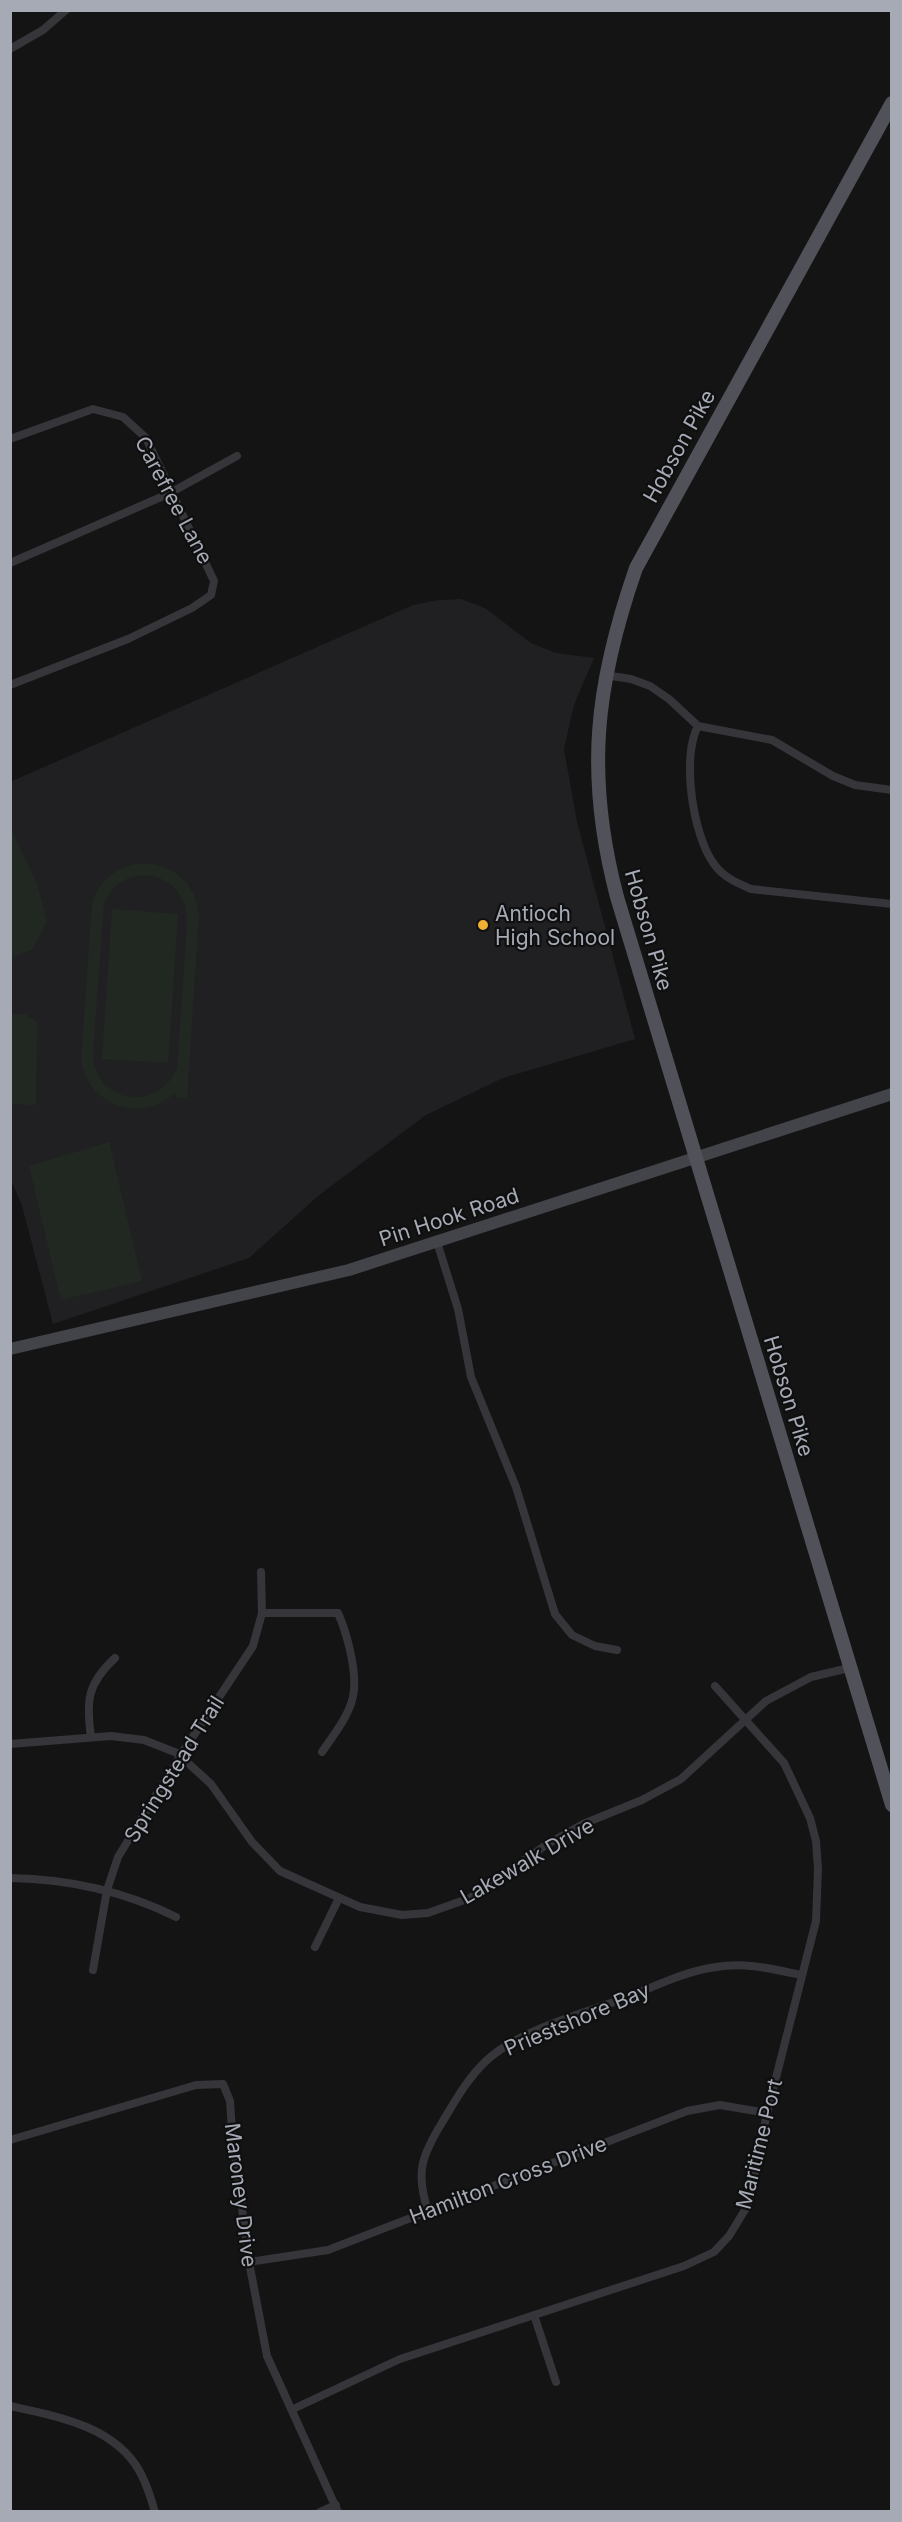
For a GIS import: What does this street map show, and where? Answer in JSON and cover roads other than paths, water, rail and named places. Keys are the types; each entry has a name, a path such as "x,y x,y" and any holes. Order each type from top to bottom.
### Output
{"main road":[{"name":"Hobson Pike","path":"891,103 636,568 619,617 606,675 598,732 597,768 600,814 607,859 891,1805"}],"street":[{"path":"10,49 43,30 66,10"},
{"name":"Carefree Lane","path":"10,439 93,409 123,417 146,438 214,581 211,595 192,608 128,639 10,685"},
{"path":"10,563 170,492 237,456"},
{"path":"606,675 631,679 650,686 669,699 698,726 772,740 833,776 855,785 891,790"},
{"path":"698,726 694,733 691,756 695,811 700,838 719,870 732,881 751,889 891,904"},
{"name":"Pin Hook Road","path":"10,1349 349,1270 891,1094"},
{"path":"437,1242 458,1309 471,1377 516,1487 555,1614 572,1635 595,1646 618,1650"},
{"name":"Springstead Trail","path":"93,1970 107,1890 118,1857 180,1756 253,1646 262,1612 261,1572"},
{"path":"262,1612 338,1613 345,1630 354,1691 344,1719 322,1752"},
{"path":"91,1737 88,1715 89,1695 95,1680 115,1658"},
{"name":"Lakewalk Drive","path":"10,1744 111,1736 144,1740 180,1756 211,1784 252,1842 280,1871 360,1907 402,1915 428,1913 470,1898 546,1845 583,1824 642,1800 681,1779 766,1701 811,1677 849,1668"},
{"name":"Maritime Port","path":"293,2409 400,2359 684,2266 714,2252 729,2236 748,2205 767,2113 816,1921 818,1869 816,1841 810,1818 784,1762 715,1686"},
{"path":"10,1878 44,1878 107,1890 148,1903 176,1917"},
{"path":"315,1947 339,1898"},
{"name":"Priestshore Bay","path":"428,2211 420,2180 423,2160 430,2145 484,2062 513,2041 683,1976 714,1967 762,1966 801,1975"},
{"name":"Maroney Drive","path":"10,2140 196,2085 224,2084 230,2100 249,2262 267,2356 337,2508"},
{"name":"Hamilton Cross Drive","path":"249,2262 314,2254 328,2250 687,2111 720,2105 767,2113"},
{"path":"534,2315 556,2382"},
{"path":"10,2406 65,2419 108,2438 139,2470 155,2511"},
{"path":"320,2511 337,2508"}],"place":[{"name":"Antioch High School","path":"483,925"}]}
